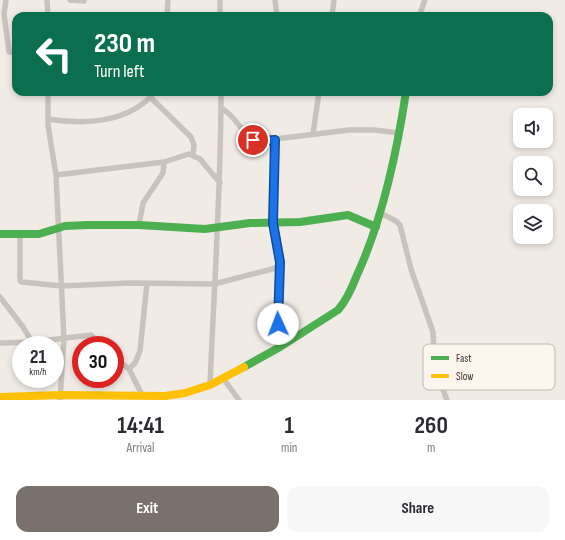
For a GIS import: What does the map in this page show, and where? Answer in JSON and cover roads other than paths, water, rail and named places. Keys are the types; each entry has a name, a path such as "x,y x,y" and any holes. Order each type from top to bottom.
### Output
{"street":[{"path":"6,0 4,14 10,52 12,52"},
{"path":"48,0 48,12"},
{"path":"70,0 84,1"},
{"path":"167,12 168,0"},
{"path":"220,0 220,12"},
{"path":"275,0 276,12"},
{"path":"332,12 334,0"},
{"path":"420,12 425,0"},
{"path":"48,96 48,119 56,175 64,336"},
{"path":"210,385 214,284 219,227 221,96"},
{"path":"313,134 318,96"},
{"path":"0,397 60,398 142,395 157,398 185,394 224,378 280,347 338,310 345,302 371,246 400,133 405,96"},
{"path":"48,119 72,122 102,120 131,112 150,97 191,137 194,145 193,154"},
{"path":"221,108 232,116 253,140 259,141 360,130 400,133"},
{"path":"275,140 273,223 280,267 277,312 280,347"},
{"path":"56,175 164,162 178,156 193,154 200,159 220,183"},
{"path":"139,224 143,203 163,173 164,162"},
{"path":"380,213 396,221 400,225 411,269 433,332 434,344"},
{"path":"1,234 39,234 58,228 88,225 139,224 205,229 250,223 300,222 348,215 376,227"},
{"path":"20,234 20,282 61,286 147,283 214,284 280,267"},
{"path":"129,369 135,363 140,351 147,283"},
{"path":"0,297 28,336"},
{"path":"64,339 72,338"},
{"path":"0,343 12,343"},
{"path":"124,365 129,369 142,395"},
{"path":"224,378 239,400"},
{"path":"60,398 61,388"},
{"path":"443,390 447,400"}]}
